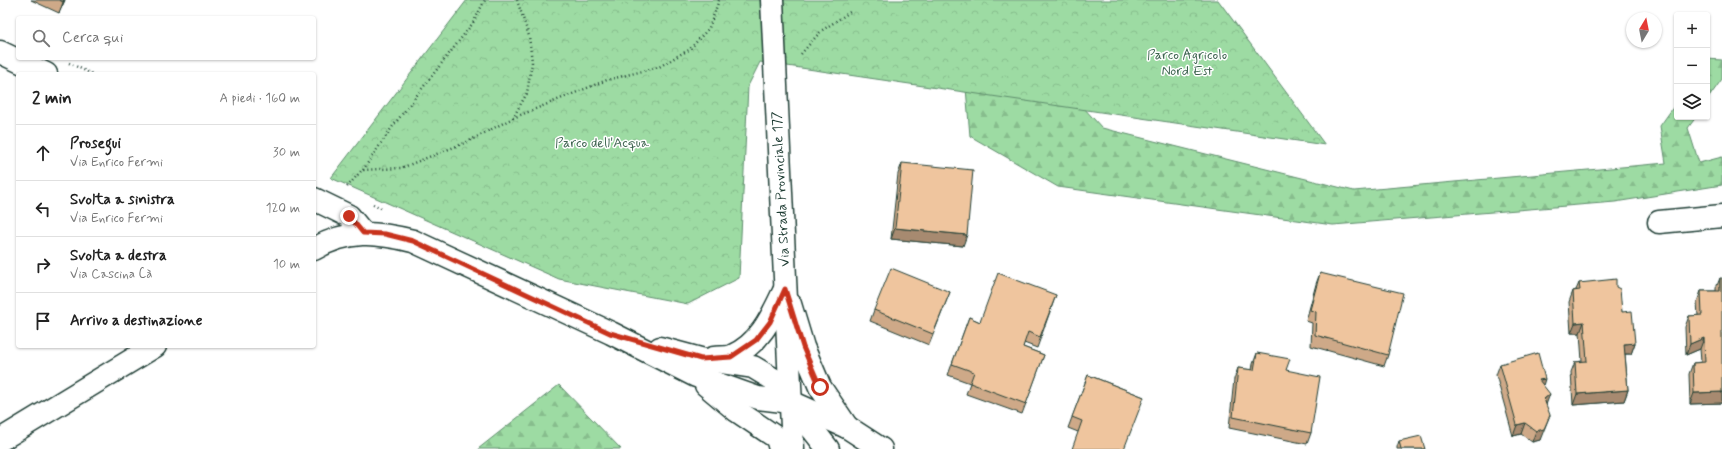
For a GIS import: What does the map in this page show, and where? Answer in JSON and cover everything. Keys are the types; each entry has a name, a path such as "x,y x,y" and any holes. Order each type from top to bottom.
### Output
{"street":[{"name":"Via Strada Provinciale 177","path":"772,0 793,449"},
{"path":"0,52 16,60"},
{"path":"17,60 42,72"},
{"path":"329,199 349,216 363,233"},
{"path":"1659,222 1722,216"},
{"path":"316,248 339,237 363,233 385,234 413,241 610,333 698,367 758,398 791,402 847,427 881,449"},
{"path":"698,367 731,357 756,340 770,322 785,289"},
{"path":"785,289 803,347 820,387 847,427"},
{"path":"0,440 152,348"},
{"path":"698,367 736,411 777,438 780,449"},
{"path":"791,402 828,449"}],"path":[{"path":"329,199 362,170 393,126 473,23 485,0"},
{"path":"513,118 527,93 532,62 529,36 517,0"},
{"path":"362,170 401,168 467,142 513,118 607,80 659,67 689,50 709,28 719,0"},
{"path":"776,88 806,47 821,31 850,12"},
{"path":"64,61 88,72"},
{"path":"372,204 386,210"}],"green space":[{"name":"Parco dell'Acqua","path":"467,0 1218,0 1325,145 760,62 748,86 739,278 688,304 559,279 331,178"},
{"path":"1710,59 1722,60 1722,79 1710,96"},
{"path":"964,64 1045,65 1102,128 1354,191 1666,163 1660,126 1674,106 1674,120 1694,120 1688,128 1699,163 1722,157 1722,185 1615,202 1333,225 1058,187 970,136"},
{"path":"559,385 621,449 478,449"}],"building":[{"path":"902,163 973,170 967,235 895,228"},
{"path":"891,268 950,292 933,334 874,310"},
{"path":"998,273 1056,295 1040,337 1028,332 1023,347 1044,355 1026,404 970,383 974,372 952,364 969,317 980,322"},
{"path":"1320,273 1403,293 1388,355 1315,335 1316,312 1310,310"},
{"path":"1720,278 1722,278 1722,392 1694,393 1693,363 1705,362 1704,338 1690,344 1689,316 1702,315 1701,291 1720,291"},
{"path":"1616,279 1616,287 1620,289 1622,312 1632,311 1635,343 1624,344 1628,390 1577,394 1575,362 1587,361 1584,322 1575,323 1573,291 1580,290 1579,283"},
{"path":"1257,353 1290,359 1286,370 1320,377 1311,433 1233,417 1238,368 1254,370"},
{"path":"1538,353 1545,379 1539,380 1550,394 1544,399 1550,415 1544,429 1536,431 1525,423 1517,425 1500,364"},
{"path":"1088,375 1144,397 1124,449 1072,449 1082,421 1072,417"},
{"path":"1421,436 1425,449 1401,449 1399,441"}],"route":[{"path":"349,216 363,233 385,234 413,241 610,333 701,359 731,357 756,340 770,322 785,289 803,347 820,387"}],"park label":[{"name":"Parco Agricolo Nord Est","path":"1187,62"}]}
